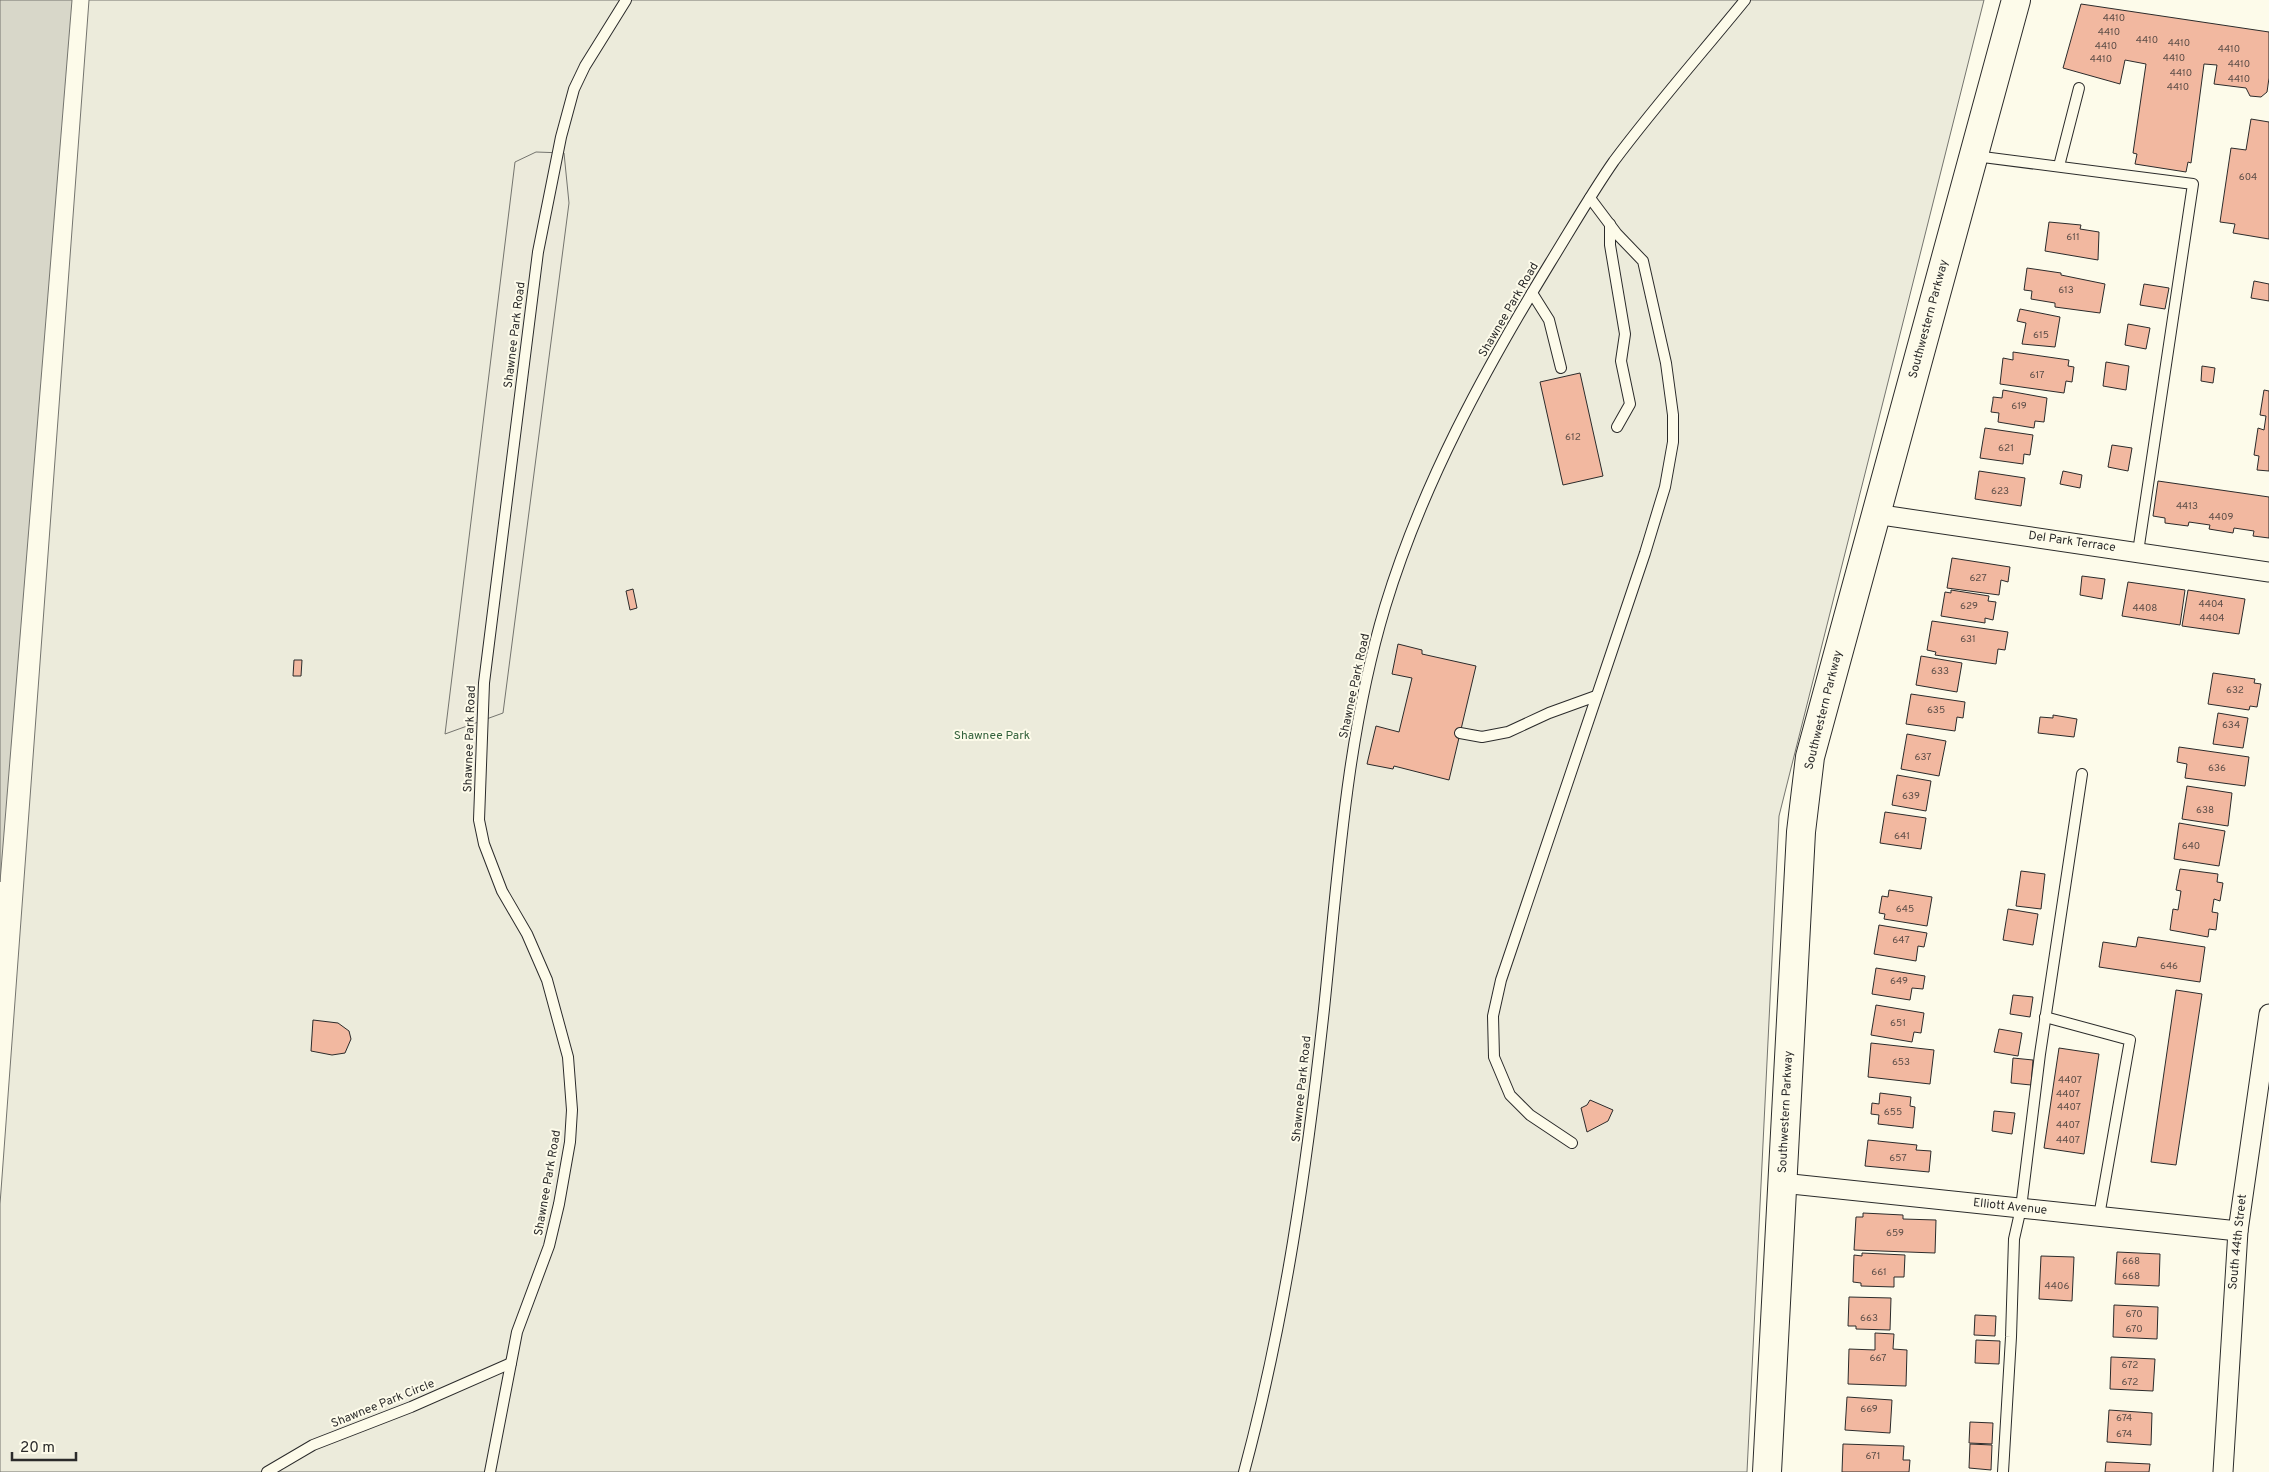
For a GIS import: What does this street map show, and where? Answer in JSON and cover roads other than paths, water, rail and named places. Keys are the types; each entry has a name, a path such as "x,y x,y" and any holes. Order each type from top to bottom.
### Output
{"street":[{"name":"Southwestern Parkway","path":"1768,1472 1804,795 1810,757 2016,0"},
{"name":"Del Park Terrace","path":"1875,514 2269,572"},
{"name":"South 44th Street","path":"2223,1472 2238,1231 2269,1014"},
{"name":"Elliott Avenue","path":"1782,1183 2238,1231"}],"lane":[{"name":"Shawnee Park Road","path":"490,1472 517,1332 549,1246 559,1204 570,1142 570,1079 568,1057 547,980 527,934 502,891 484,844 479,820 484,683 538,252 574,89 585,66 626,0"},
{"name":"Shawnee Park Road","path":"1244,1472 1274,1347 1294,1242 1311,1130 1344,816 1360,716 1385,608 1424,501 1452,438 1532,293 1615,161 1744,0"},
{"path":"2059,166 2079,88"},
{"path":"1974,156 2193,184 2138,552"},
{"path":"1572,1143 1530,1115 1510,1095 1494,1057 1493,1016 1501,980 1665,487 1673,442 1673,415 1666,363 1643,261 1590,198"},
{"path":"1610,224 1610,245 1625,334 1621,361 1630,404 1616,427"},
{"path":"1532,293 1549,320 1561,368"},
{"path":"1460,732 1482,737 1508,732 1549,713 1596,696"},
{"path":"2003,1472 2012,1337 2014,1239 2021,1208 2045,1017 2082,774"},
{"path":"2045,1017 2130,1040 2099,1216"},
{"name":"Shawnee Park Circle","path":"267,1472 313,1445 411,1407 511,1363"}],"park label":[{"name":"Shawnee Park","path":"992,736"}]}
